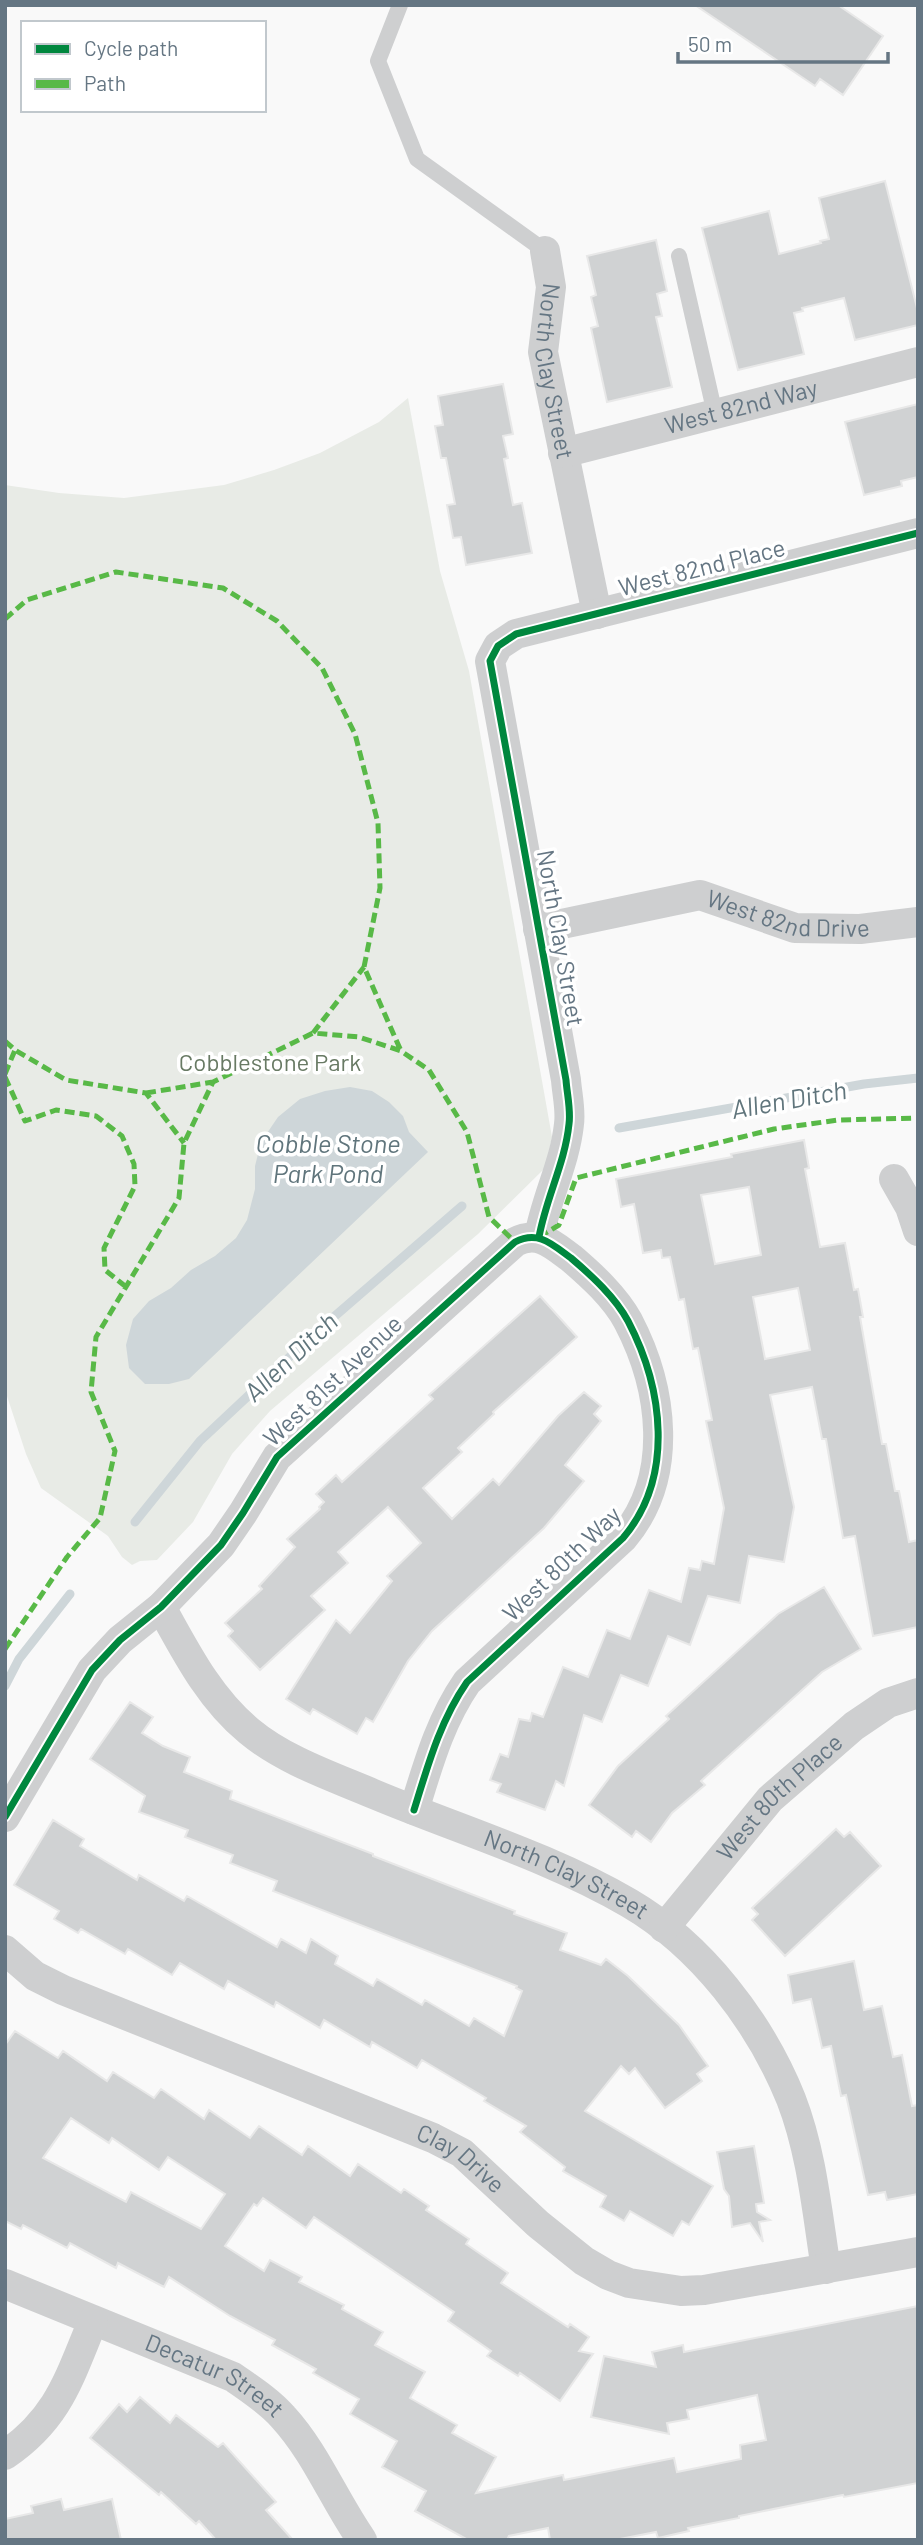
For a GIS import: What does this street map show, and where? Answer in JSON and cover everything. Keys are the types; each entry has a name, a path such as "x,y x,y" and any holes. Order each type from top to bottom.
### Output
{"street":[{"name":"North Clay Street","path":"545,251 551,287 543,352 597,614"},
{"name":"West 82nd Way","path":"564,453 918,362"},
{"name":"West 82nd Place","path":"498,646 516,634 918,533"},
{"name":"North Clay Street","path":"498,646 490,661 566,1080 570,1122 563,1159 543,1213 539,1237"},
{"name":"West 82nd Drive","path":"538,929 699,895 794,928 860,929 918,922"},
{"path":"894,1179 911,1207 918,1231"},
{"name":"West 81st Avenue","path":"5,1817 92,1670 120,1640 161,1607 221,1545 286,1447 514,1242 525,1237 539,1237"},
{"name":"West 80th Way","path":"414,1810 437,1736 454,1701 467,1682 623,1538 643,1512 654,1485 659,1455 651,1382 627,1321 590,1274 553,1244 539,1237"},
{"name":"North Clay Street","path":"161,1607 197,1672 234,1717 272,1747 316,1770 558,1867 629,1903 664,1928 705,1965 738,2005 769,2053 791,2099 807,2152 827,2269"},
{"name":"West 80th Place","path":"664,1928 770,1799 854,1726 888,1703 918,1693"},
{"name":"Clay Drive","path":"5,1950 35,1976 63,1990 433,2138 462,2153 538,2224 584,2261 629,2283 681,2291 704,2290 918,2252"},
{"name":"Decatur Street","path":"5,2284 233,2377 264,2399 295,2431 362,2540"},
{"path":"5,2455 40,2427 52,2410 93,2321"}],"lane":[{"path":"400,5 378,61 418,159 545,251"},
{"path":"679,256 715,414"}],"green space":[{"name":"Cobblestone Park","path":"408,398 440,571 469,671 552,1137 545,1168 478,1234 270,1411 232,1454 193,1522 157,1560 140,1561 132,1565 122,1557 108,1536 41,1488 26,1454 5,1390 5,485 124,498 224,485 320,453 379,422"}],"water":[{"name":"Cobble Stone Park Pond","path":"350,1087 372,1091 389,1102 403,1116 409,1132 428,1152 189,1379 169,1384 145,1384 129,1368 126,1345 133,1319 149,1301 171,1288 236,1238 247,1220 255,1189 255,1166 261,1142 278,1117 300,1099"}],"building":[{"path":"695,5 838,5 883,36 843,95 820,79 815,86"},
{"path":"885,181 918,312 918,325 855,340 844,298 802,308 803,311 794,313 804,354 738,370 702,228 769,211 779,254 829,239 819,198"},
{"path":"656,240 667,291 657,294 662,316 656,317 672,387 607,402 591,328 598,326 591,297 596,295 587,256"},
{"path":"503,384 513,434 503,436 508,458 504,459 513,505 522,503 532,553 466,565 461,537 453,538 447,505 455,504 446,458 441,458 435,426 443,425 438,396"},
{"path":"918,404 918,477 901,481 902,486 864,495 845,422"},
{"path":"804,1140 809,1168 805,1169 820,1247 845,1243 854,1290 858,1289 863,1317 860,1317 882,1444 886,1444 895,1491 899,1491 909,1542 918,1540 918,1627 873,1636 855,1536 843,1538 826,1439 822,1439 812,1387 770,1395 794,1507 784,1562 749,1556 740,1603 708,1596 690,1645 668,1636 648,1686 621,1675 602,1722 584,1715 564,1786 556,1781 545,1810 497,1792 501,1784 490,1780 500,1754 508,1757 519,1719 530,1721 532,1713 543,1717 563,1667 588,1677 607,1630 630,1639 649,1590 681,1602 689,1568 700,1570 702,1561 714,1564 724,1508 706,1421 712,1420 698,1348 693,1349 684,1299 679,1300 670,1257 662,1258 661,1250 643,1253 634,1204 621,1207 616,1179 732,1157 731,1154","holes":["749,1187 761,1255 715,1264 701,1195","798,1288 810,1350 765,1359 753,1297"]},
{"path":"540,1296 577,1337 493,1412 494,1414 458,1448 462,1452 423,1488 452,1519 493,1479 499,1485 558,1416 584,1392 601,1406 594,1414 601,1421 565,1465 584,1481 544,1528 432,1631 408,1661 373,1722 366,1718 357,1734 313,1709 310,1714 286,1699 336,1620 350,1633 392,1581 387,1576 421,1543 388,1507 338,1552 348,1563 311,1596 325,1610 260,1670 228,1636 233,1631 225,1623 262,1589 259,1586 295,1547 287,1539 320,1509 324,1502 316,1494 336,1475 342,1482 433,1399 429,1395"},
{"path":"824,1587 861,1649 822,1672 701,1781 705,1785 672,1813 651,1842 636,1831 632,1837 589,1805 618,1766 669,1719 666,1716 778,1614"},
{"path":"130,1702 153,1717 142,1733 163,1746 190,1757 184,1772 232,1791 230,1799 567,1933 560,1950 601,1965 606,1959 628,1976 679,2025 708,2066 697,2074 702,2081 665,2108 635,2068 629,2074 621,2066 585,2111 713,2186 689,2225 682,2221 673,2236 630,2211 624,2221 600,2207 606,2196 563,2171 565,2167 520,2132 526,2126 484,2101 486,2098 422,2060 417,2068 372,2042 370,2047 324,2020 320,2028 276,2002 274,2007 228,1981 224,1989 180,1963 172,1975 128,1949 125,1954 81,1929 78,1933 54,1919 59,1911 14,1885 53,1820 84,1839 80,1846 137,1880 139,1875 184,1901 187,1896 277,1947 281,1939 306,1953 311,1939 338,1956 335,1964 373,1986 377,1979 422,2005 425,2000 469,2026 474,2018 504,2036 522,1991 516,1988 517,1986 273,1891 277,1881 230,1863 233,1855 185,1837 188,1830 139,1812 145,1796 90,1759"},
{"path":"836,1829 844,1837 850,1832 881,1866 785,1956 752,1920 758,1914 752,1908"},
{"path":"854,1961 864,2010 882,2006 893,2057 902,2055 912,2106 918,2105 918,2194 887,2200 885,2192 868,2195 846,2095 841,2096 831,2046 822,2048 811,1999 793,2003 788,1975"},
{"path":"15,2031 58,2058 63,2051 107,2081 113,2072 154,2098 161,2089 204,2119 209,2110 250,2138 259,2126 302,2155 308,2146 350,2176 358,2164 401,2193 404,2189 429,2206 426,2210 469,2239 466,2244 508,2273 501,2283 568,2327 570,2324 589,2337 579,2351 593,2354 560,2401 520,2373 518,2376 487,2356 491,2351 448,2321 454,2312 314,2217 306,2228 263,2198 257,2206 254,2204 225,2246 264,2271 270,2260 302,2277 299,2282 344,2305 342,2309 383,2332 375,2345 425,2372 410,2398 457,2425 452,2433 496,2457 476,2493 563,2475 564,2480 674,2458 677,2472 741,2459 740,2445 766,2440 757,2395 687,2410 689,2419 667,2423 669,2434 591,2417 604,2356 656,2367 652,2352 683,2345 684,2352 918,2306 918,2483 739,2516 658,2538 656,2532 615,2540 550,2540 548,2528 509,2536 507,2540 468,2540 415,2511 426,2491 382,2467 397,2441 350,2414 359,2399 313,2373 316,2369 272,2345 275,2340 230,2316 169,2277 164,2287 118,2263 116,2268 70,2243 67,2248 23,2225 21,2229 5,2221 5,2045","holes":["71,2118 109,2143 112,2138 159,2170 168,2157 225,2194 201,2229 131,2192 126,2202 43,2158"]},
{"path":"754,2146 764,2203 756,2204 757,2212 770,2220 759,2222 763,2242 750,2223 732,2227 729,2196 724,2189 717,2152"},
{"path":"140,2397 170,2423 176,2415 218,2447 223,2443 276,2502 266,2510 293,2540 216,2540 199,2521 196,2524 161,2492 159,2495 90,2438 119,2404 127,2412"},
{"path":"61,2499 64,2510 112,2499 121,2540 5,2540 5,2519 33,2513 31,2506"}],"waterway":[{"name":"Allen Ditch","path":"619,1128 864,1084 918,1078"},
{"name":"Allen Ditch","path":"135,1522 200,1441 313,1335 462,1206"},
{"name":"Allen Ditch","path":"5,1686 19,1659 70,1594"}],"marked path":[{"path":"5,619 27,600 116,572 223,588 277,621 322,668 355,734 378,823 380,888 364,967 401,1051"},
{"path":"313,1033 364,967"},
{"path":"5,1649 67,1557 100,1518 115,1451 91,1392 96,1337 179,1198 184,1143 213,1082 313,1033 359,1037 401,1051 429,1070 467,1132 489,1217 515,1242"},
{"path":"5,1041 15,1050 66,1080 146,1093 184,1143"},
{"path":"5,1074 15,1050"},
{"path":"5,1077 25,1121 56,1110 96,1116 122,1136 134,1164 135,1186 104,1248 105,1270 125,1286"},
{"path":"146,1093 213,1082"},
{"path":"539,1237 559,1225 576,1178 774,1129 838,1120 918,1118"}],"cycle path":[{"path":"539,1237 564,1153 569,1108 490,661 498,646 516,634 918,533"},
{"path":"5,1817 92,1670 120,1640 161,1607 221,1545 277,1457 515,1242 531,1237 538,1238 571,1258 610,1295 623,1312 640,1347 656,1403 657,1460 651,1488 640,1514 623,1538 467,1682 442,1728 414,1810"}]}
